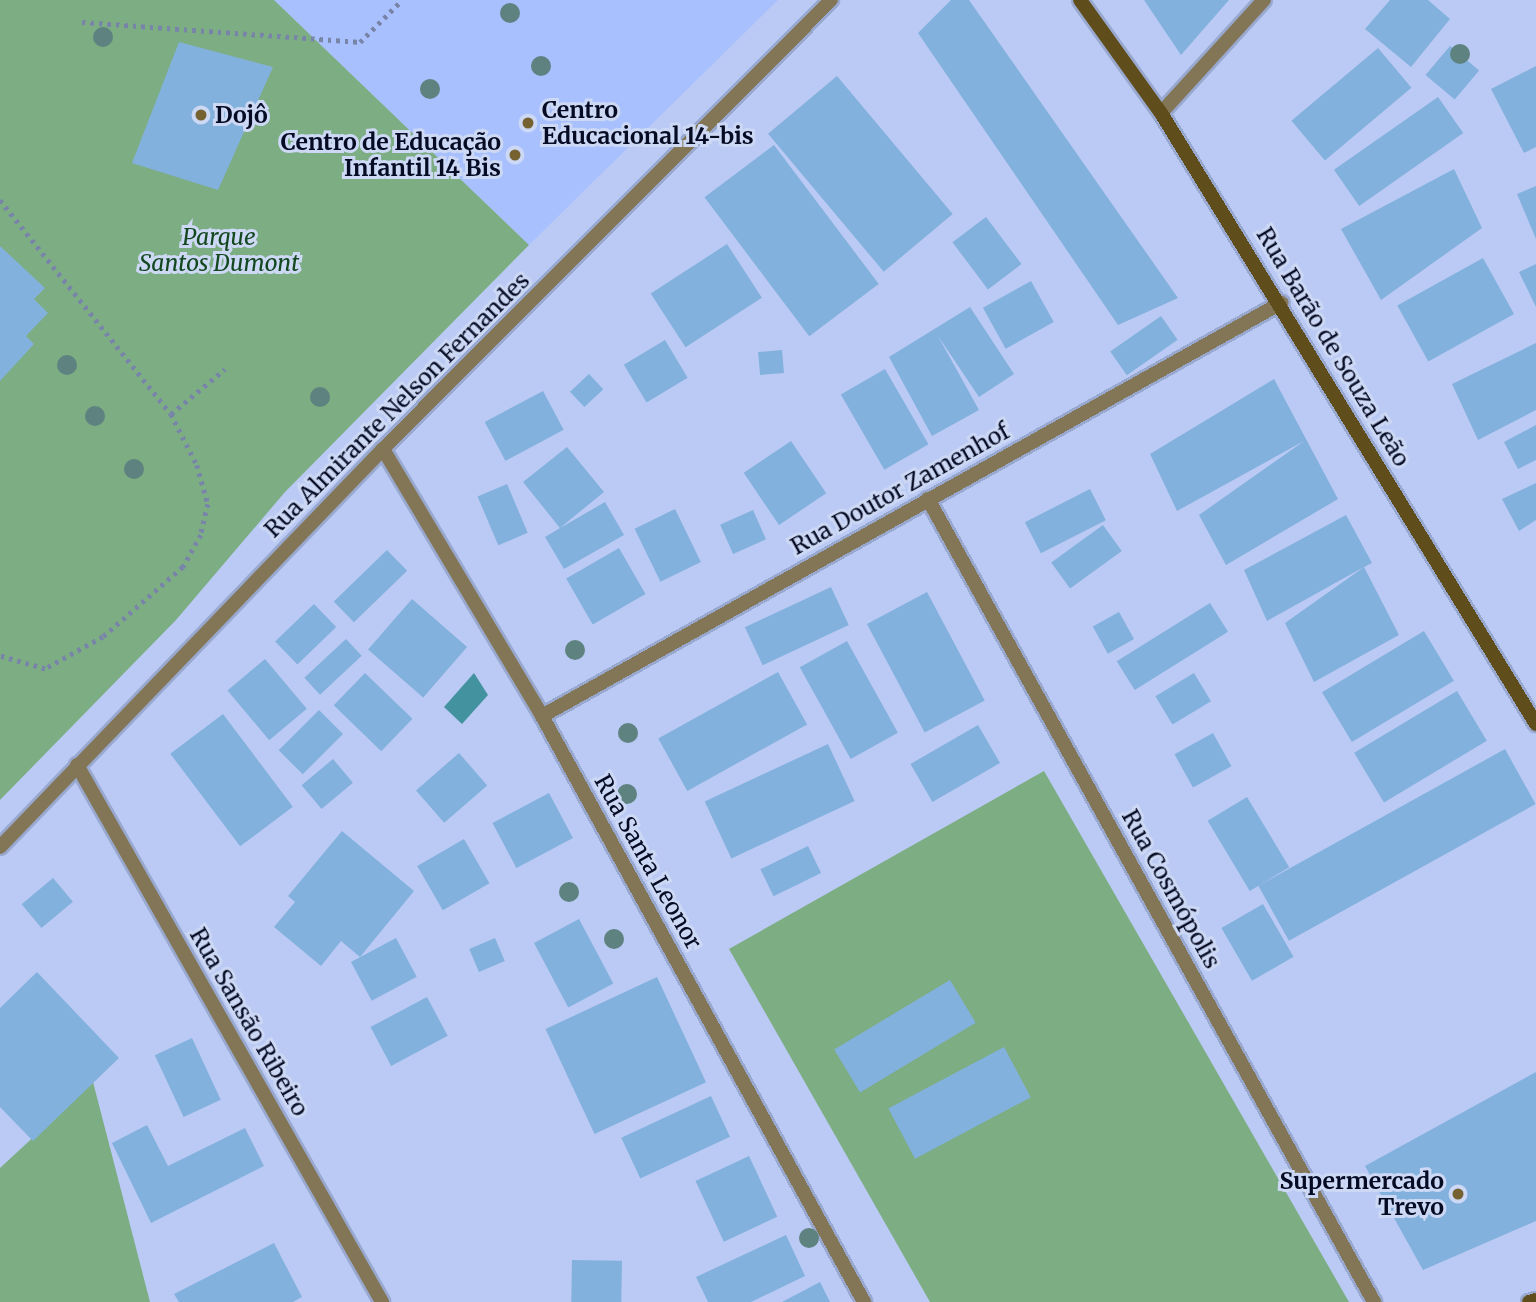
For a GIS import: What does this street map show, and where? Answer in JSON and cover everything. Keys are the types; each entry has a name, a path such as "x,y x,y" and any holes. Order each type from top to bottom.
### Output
{"main road":[{"name":"Rua Barão de Souza Leão","path":"1080,0 1161,113 1281,303 1536,724"},
{"path":"1529,1302 1536,1300"}],"street":[{"name":"Rua Almirante Nelson Fernandes","path":"0,847 383,449 831,0"},
{"path":"1161,113 1264,0"},
{"name":"Rua Doutor Zamenhof","path":"542,716 1281,303"},
{"name":"Rua Santa Leonor","path":"383,449 542,716 864,1302"},
{"name":"Rua Cosmópolis","path":"928,499 1374,1302"},
{"name":"Rua Sansão Ribeiro","path":"77,765 382,1302"}],"path":[{"path":"82,22 360,42 402,0"},
{"path":"0,200 171,414 197,465 208,504 201,535 183,567 103,637 45,669 0,656"},
{"path":"171,414 225,369"}],"shaded area":[{"name":"Centro Educacional 14-bis","path":"274,0 778,0 529,245"},
{"path":"474,673 488,695 462,724 444,707"}],"green space":[{"name":"Parque Santos Dumont","path":"0,0 274,0 529,245 285,492 176,620 0,800"},
{"path":"1044,771 1349,1302 930,1302 729,949"},
{"path":"93,1082 150,1302 0,1302 0,1168"}],"building":[{"path":"951,0 969,0 1178,298 1118,325 918,33"},
{"path":"1144,0 1229,0 1181,55"},
{"path":"1390,0 1428,0 1450,19 1411,67 1365,29"},
{"name":"Dojô","path":"179,42 273,67 218,190 132,163"},
{"path":"1450,46 1479,70 1455,100 1426,75"},
{"path":"1378,48 1411,88 1325,160 1291,121"},
{"path":"1536,66 1536,147 1524,153 1491,89"},
{"path":"837,76 953,214 884,272 768,134"},
{"path":"1438,97 1463,133 1359,206 1334,170"},
{"path":"774,145 879,284 809,336 705,197"},
{"path":"1454,169 1482,228 1381,300 1341,229"},
{"path":"1536,186 1536,239 1517,194"},
{"path":"986,217 1022,264 988,289 952,242"},
{"path":"727,244 762,298 686,347 651,294"},
{"path":"0,246 45,288 34,299 48,313 26,336 34,344 0,381"},
{"path":"1483,258 1514,314 1428,361 1397,306"},
{"path":"1536,264 1536,307 1519,272"},
{"path":"1031,281 1054,322 1006,349 983,308"},
{"path":"970,307 1014,374 979,397 938,336 979,410 932,436 889,357"},
{"path":"1161,316 1178,340 1127,375 1110,352"},
{"path":"665,340 688,378 647,402 624,365"},
{"path":"1536,343 1536,410 1478,440 1452,384"},
{"path":"782,350 784,373 760,375 758,352"},
{"path":"885,369 928,444 884,470 841,394"},
{"path":"589,374 603,389 584,407 570,392"},
{"path":"1274,379 1338,499 1226,565 1199,515 1304,441 1177,511 1150,454"},
{"path":"543,391 564,430 505,461 485,422"},
{"path":"1536,425 1536,460 1518,469 1504,442"},
{"path":"791,441 826,493 779,525 744,473"},
{"path":"567,447 604,492 560,528 523,482"},
{"path":"1536,483 1536,520 1519,531 1502,499"},
{"path":"507,484 528,533 498,545 478,497"},
{"path":"1090,489 1106,520 1041,553 1025,522"},
{"path":"605,502 624,535 564,569 545,537"},
{"path":"675,509 701,562 660,582 635,529"},
{"path":"753,510 766,539 733,554 720,525"},
{"path":"1346,515 1372,563 1267,621 1244,570"},
{"path":"1103,525 1122,551 1070,589 1051,563"},
{"path":"619,548 646,594 593,624 566,578"},
{"path":"387,550 407,571 354,622 334,601"},
{"path":"1364,567 1399,635 1314,682 1285,623"},
{"path":"831,587 849,625 763,665 745,627"},
{"path":"927,592 985,701 925,733 867,624"},
{"path":"412,599 467,647 423,697 368,650"},
{"path":"1210,603 1228,632 1135,690 1117,661"},
{"path":"314,604 336,627 297,665 275,642"},
{"path":"1119,612 1134,639 1108,654 1093,627"},
{"path":"1424,631 1454,681 1352,742 1322,692"},
{"path":"346,639 362,656 320,695 304,678"},
{"path":"847,641 898,733 851,759 800,667"},
{"path":"265,659 307,709 269,740 227,690"},
{"path":"778,672 807,724 687,791 658,738"},
{"path":"365,673 412,719 381,751 334,705"},
{"path":"1194,673 1211,701 1172,724 1155,696"},
{"path":"1457,691 1487,741 1384,803 1354,753"},
{"path":"319,710 343,734 303,774 279,750"},
{"path":"223,714 293,807 240,846 170,754"},
{"path":"978,725 1000,763 932,802 910,764"},
{"path":"1213,733 1231,766 1193,788 1175,754"},
{"path":"828,744 855,801 731,859 705,801"},
{"path":"1505,749 1536,804 1289,941 1258,886"},
{"path":"459,753 487,785 444,823 416,790"},
{"path":"333,759 353,783 322,809 302,785"},
{"path":"549,793 573,838 516,868 492,823"},
{"path":"1247,797 1289,867 1250,891 1208,821"},
{"path":"342,831 414,891 360,957 341,941 321,966 274,927 295,902 288,896"},
{"path":"464,839 490,883 443,910 417,866"},
{"path":"808,846 821,873 774,896 760,869"},
{"path":"53,878 73,902 42,928 22,904"},
{"path":"1263,904 1294,957 1252,981 1221,928"},
{"path":"579,919 613,983 568,1007 534,943"},
{"path":"396,938 417,977 372,1001 351,962"},
{"path":"495,938 505,961 479,972 469,949"},
{"path":"37,972 119,1058 33,1141 0,1107 0,1008"},
{"path":"657,977 706,1082 595,1134 546,1029"},
{"path":"950,980 976,1023 860,1092 834,1050"},
{"path":"427,997 448,1036 391,1066 370,1027"},
{"path":"192,1038 221,1100 184,1117 155,1055"},
{"path":"1004,1047 1031,1097 915,1159 888,1109"},
{"name":"Supermercado Trevo","path":"1536,1072 1536,1221 1423,1270 1365,1166"},
{"path":"711,1096 730,1137 640,1179 621,1138"},
{"path":"147,1125 168,1166 245,1128 264,1166 151,1223 112,1143"},
{"path":"749,1156 777,1217 724,1242 696,1181"},
{"path":"786,1235 805,1276 751,1302 708,1302 696,1277"},
{"path":"274,1243 302,1297 293,1302 179,1302 174,1294"},
{"path":"572,1260 622,1261 621,1302 571,1302"},
{"path":"820,1282 830,1302 782,1302"}],"place":[{"name":"Dojô","path":"201,115"},
{"name":"Centro Educacional 14-bis","path":"528,123"},
{"name":"Centro de Educação Infantil 14 Bis","path":"515,155"},
{"name":"Supermercado Trevo","path":"1458,1194"}]}
